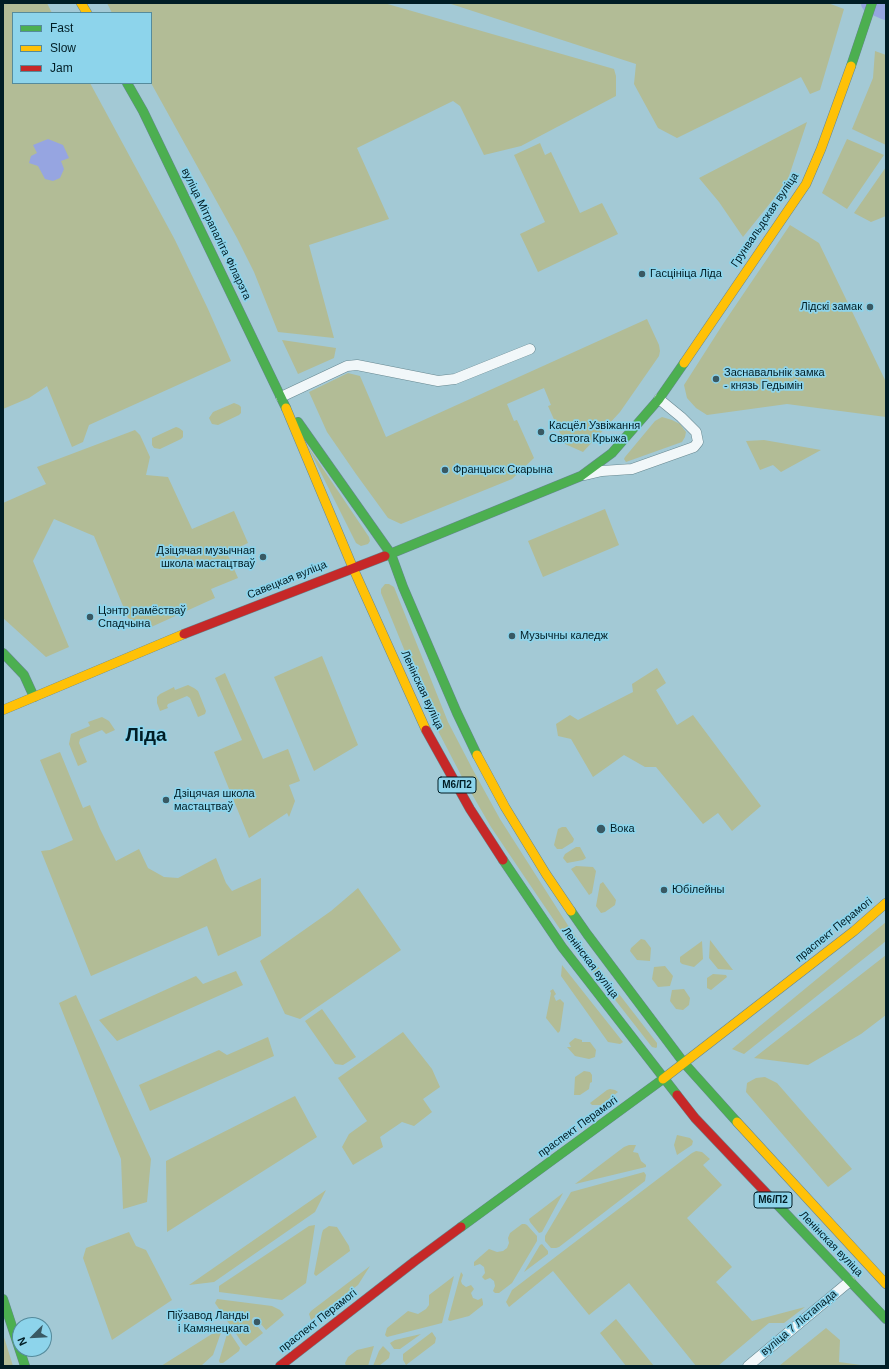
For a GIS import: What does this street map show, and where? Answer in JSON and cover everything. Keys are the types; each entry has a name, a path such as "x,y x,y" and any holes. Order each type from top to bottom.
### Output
{"main road":[{"path":"82,3 86,12"},
{"name":"Грунвальдская вуліца","path":"581,476 612,453 659,399 806,184 844,88 872,3"},
{"name":"вуліца Мітрапаліта Філарэта","path":"128,84 143,111 281,397 353,568"},
{"name":"вуліца Мітрапаліта Філарэта","path":"281,397 391,554"},
{"name":"Савецкая вуліца","path":"3,710 184,634 391,554 581,476"},
{"name":"Ленінская вуліца","path":"391,554 403,587 477,756 505,807 546,874 586,934 684,1062 716,1100 886,1284"},
{"name":"Ленінская вуліца","path":"353,568 428,733 470,809 522,890 562,947 663,1079 695,1118 886,1319"},
{"path":"3,654 24,675 34,697"},
{"name":"праспект Перамогі","path":"280,1366 415,1261 663,1079 848,936 886,903"},
{"path":"3,1299 25,1366"}],"street":[{"path":"281,397 347,366 357,365 438,381 455,379 530,349"},
{"path":"581,476 602,471 632,469 694,446 698,442 696,432 682,417 659,399"},
{"name":"вуліца 7 Лістапада","path":"748,1366 850,1281"}],"green space":[{"path":"3,3 47,3 52,12 12,12 12,84 91,84 175,240 231,361 89,425 83,442 72,447 47,386 29,398 3,409"},
{"path":"107,3 384,3 614,69 616,76 616,96 521,146 484,155 460,106 453,101 357,148 389,219 309,245 334,338 278,332 254,272 237,238 152,84 152,12 112,12"},
{"path":"448,3 828,3 844,9 820,90 810,94 801,77 677,138 658,128 634,84 636,64"},
{"path":"875,51 886,55 886,145 852,129 873,78"},
{"path":"807,122 787,182 743,237 719,202 699,178"},
{"path":"847,139 884,155 847,209 822,193"},
{"path":"540,143 545,155 551,152 580,213 602,203 618,234 538,272 520,234 545,222 514,155"},
{"path":"886,167 886,216 871,222 854,213"},
{"path":"790,225 819,243 886,382 886,417 787,404 707,415 696,408 687,398 684,385"},
{"path":"647,319 659,345 659,356 620,412 583,452 565,444 548,406 551,405 544,388 507,404 514,421 517,420 534,458 512,479 401,524 388,518 356,474 327,432 309,392 348,373 360,376 386,437"},
{"path":"282,340 336,348 334,358 298,374"},
{"path":"234,403 241,407 241,413 239,415 218,425 212,424 209,418 213,412"},
{"path":"662,417 680,424 686,432 682,442 626,462 624,459 625,457 655,421"},
{"path":"176,427 183,431 183,437 181,439 160,449 154,448 152,445 152,438"},
{"path":"135,430 140,435 150,457 146,475 168,477 192,529 234,511 248,543 227,553 238,578 211,589 215,598 149,628 128,618 94,536 54,519 33,561 69,647 46,657 3,618 3,503 46,484 37,467"},
{"path":"764,440 821,450 781,472 773,465 760,470 746,441"},
{"path":"307,445 369,537 370,541 368,544 361,546 356,543"},
{"path":"605,509 619,545 543,577 528,541"},
{"path":"385,584 389,584 394,587 448,722 500,819 569,927 657,1043 656,1048 652,1047 562,932 491,827 462,777 436,727 381,593 381,589"},
{"path":"322,656 358,745 314,771 274,677"},
{"path":"657,668 666,683 656,690 677,725 693,715 761,806 732,831 718,813 703,824 656,767 645,767 624,755 593,777 571,739 558,736 556,724 570,715 578,720 633,692 632,684"},
{"path":"225,673 263,759 288,749 300,781 289,785 295,801 289,817 287,813 249,838 214,752 242,740 215,678"},
{"path":"188,685 198,691 206,711 205,714 198,717 190,698 187,696 168,704 168,708 160,711 157,703 157,697 160,694 174,687 175,690"},
{"path":"102,717 109,721 115,730 106,734 102,730 80,739 79,743 87,762 78,766 69,744 71,734 90,726 88,722"},
{"path":"60,752 83,808 90,805 116,861 139,849 148,868 164,877 178,878 216,858 226,883 232,891 261,878 261,936 218,956 207,926 91,976 41,851 50,850 73,840 40,760"},
{"path":"566,827 574,839 573,842 562,849 557,849 554,845 558,829"},
{"path":"576,847 580,847 586,858 567,863 563,858 565,854"},
{"path":"576,866 593,867 596,871 592,893 589,895 571,869"},
{"path":"603,882 616,900 615,905 601,913 596,906 600,884"},
{"path":"358,888 401,950 300,1019 285,1014 260,961 331,911"},
{"path":"886,922 886,941 744,1054 732,1049"},
{"path":"641,939 645,940 651,948 650,961 637,960 630,951 631,948"},
{"path":"710,940 733,970 718,969 709,958"},
{"path":"702,941 703,959 694,967 682,964 680,962 680,957"},
{"path":"886,955 886,1015 861,1034 808,1065 754,1058"},
{"path":"562,965 623,1042 620,1044 608,1042 561,976"},
{"path":"665,966 673,976 670,986 658,987 652,979 654,967"},
{"path":"236,971 243,985 117,1041 99,1020 196,976 203,984"},
{"path":"713,974 726,975 727,977 711,990 707,988 707,978"},
{"path":"553,989 556,994 554,996 556,1001 560,999 564,1003 560,1031 558,1033 546,1018 551,993 550,991"},
{"path":"684,989 690,998 689,1005 683,1010 676,1009 670,1001 672,990"},
{"path":"76,995 151,1159 147,1202 123,1209 121,1159 59,1003"},
{"path":"322,1009 356,1057 343,1065 335,1064 305,1021"},
{"path":"403,1032 432,1069 440,1087 423,1099 432,1112 414,1126 402,1122 380,1137 383,1147 353,1165 342,1147 349,1134 367,1121 338,1078"},
{"path":"268,1037 274,1056 150,1111 139,1085 219,1050 227,1055"},
{"path":"575,1038 582,1040 582,1042 590,1042 596,1050 595,1057 589,1059 575,1056 567,1047 571,1047 569,1043"},
{"path":"584,1071 590,1072 592,1075 592,1082 590,1083 589,1089 580,1095 574,1095 575,1077"},
{"path":"765,1077 777,1083 852,1169 828,1187 746,1092 747,1083 756,1078"},
{"path":"610,1089 618,1092 601,1105 592,1105 590,1103 607,1090"},
{"path":"295,1096 317,1137 167,1232 166,1161"},
{"path":"677,1135 690,1138 693,1141 692,1145 677,1155 674,1145"},
{"path":"636,1145 633,1152 638,1153 641,1161 646,1165 646,1167 575,1184 624,1147"},
{"path":"696,1151 702,1152 710,1159 703,1165 722,1185 687,1218 732,1267 716,1282 752,1321 805,1307 784,1323 769,1323 718,1366 696,1366 629,1283 589,1315 553,1271 509,1307 506,1302 512,1290"},
{"path":"644,1172 646,1175 645,1181 559,1247 551,1248 545,1241 545,1236 571,1192"},
{"path":"326,1190 315,1212 214,1282 189,1285"},
{"path":"563,1193 542,1232 539,1233 529,1219"},
{"path":"522,1224 527,1225 537,1236 537,1241 512,1283 499,1293 495,1293 493,1291 495,1286 494,1281 490,1278 485,1280 482,1277 485,1273 484,1267 480,1264 474,1266 474,1262 489,1249 497,1252 503,1251 507,1248 510,1233"},
{"path":"315,1225 306,1283 282,1300 219,1292 219,1286 309,1226"},
{"path":"329,1226 337,1227 349,1246 350,1251 316,1276 314,1274 322,1233 323,1230"},
{"path":"129,1232 136,1246 146,1250 172,1300 112,1340 83,1258 86,1248"},
{"path":"542,1244 548,1251 548,1254 524,1272 540,1245"},
{"path":"370,1266 358,1285 311,1320 309,1314 311,1311"},
{"path":"461,1272 463,1275 461,1281 462,1284 466,1287 471,1285 474,1289 471,1293 473,1298 478,1300 482,1298 483,1305 469,1316 450,1321 448,1320"},
{"path":"454,1276 442,1323 387,1337 385,1335 387,1328 408,1311 418,1314 426,1309 429,1305 429,1295"},
{"path":"217,1299 272,1306 280,1310 284,1315 266,1330 261,1324 261,1319 254,1317 252,1319 252,1323 263,1333 246,1346 243,1344 215,1303"},
{"path":"616,1319 654,1366 626,1366 600,1333"},
{"path":"223,1327 213,1355 201,1366 161,1366"},
{"path":"826,1328 840,1340 839,1362 868,1366 779,1366"},
{"path":"432,1332 436,1338 435,1343 406,1365 403,1360 403,1354"},
{"path":"230,1333 240,1348 239,1351 223,1363 220,1363 219,1361 227,1334"},
{"path":"3,1334 13,1366 4,1366"},
{"path":"421,1334 400,1349 394,1349 390,1343 395,1340"},
{"path":"374,1346 368,1366 346,1366 345,1363 348,1357 357,1350"},
{"path":"383,1346 390,1353 389,1358 379,1366 373,1366 379,1351"}],"water":[{"path":"48,139 63,145 69,158 61,161 64,169 60,178 53,181 45,179 38,166 29,163 31,156 37,153 33,145"}],"waterway":[{"path":"872,3 886,9"}],"traffic: fast":[{"path":"851,66 872,3"},
{"path":"128,84 143,111 286,408"},
{"path":"385,556 581,476 612,453 659,399 684,363"},
{"path":"298,422 391,554"},
{"path":"391,554 403,587 457,713 477,755"},
{"path":"3,653 24,675 34,697"},
{"path":"503,860 562,947 677,1095"},
{"path":"571,911 684,1063 737,1122"},
{"path":"461,1227 663,1079"},
{"path":"770,1197 886,1319"},
{"path":"3,1299 25,1366"}],"traffic: slow":[{"path":"81,3 86,12"},
{"path":"684,363 806,184 821,149 851,66"},
{"path":"286,408 353,568"},
{"path":"353,568 426,730"},
{"path":"3,710 184,634"},
{"path":"477,755 505,807 546,874 571,911"},
{"path":"663,1079 854,931 886,903"},
{"path":"737,1122 886,1284"}],"traffic: jam":[{"path":"184,634 385,556"},
{"path":"426,730 470,809 503,860"},
{"path":"677,1095 695,1118 770,1197"},
{"path":"280,1366 461,1227"}],"place":[{"name":"Гасцініца Ліда","path":"642,274"},
{"name":"Лідскі замак","path":"870,307"},
{"name":"Заснавальнік замка - князь Гедымін","path":"716,379"},
{"name":"Касцёл Узвіжання Святога Крыжа","path":"541,432"},
{"name":"Францыск Скарына","path":"445,470"},
{"name":"Дзіцячая музычная школа мастацтваў","path":"263,557"},
{"name":"Цэнтр рамёстваў Спадчына","path":"90,617"},
{"name":"Музычны каледж","path":"512,636"},
{"name":"Дзіцячая школа мастацтваў","path":"166,800"},
{"name":"Вока","path":"601,829"},
{"name":"Юбілейны","path":"664,890"},
{"name":"Піўзавод Ланды і Камянецкага","path":"257,1322"}],"district":[{"name":"Ліда","path":"146,736"}]}
